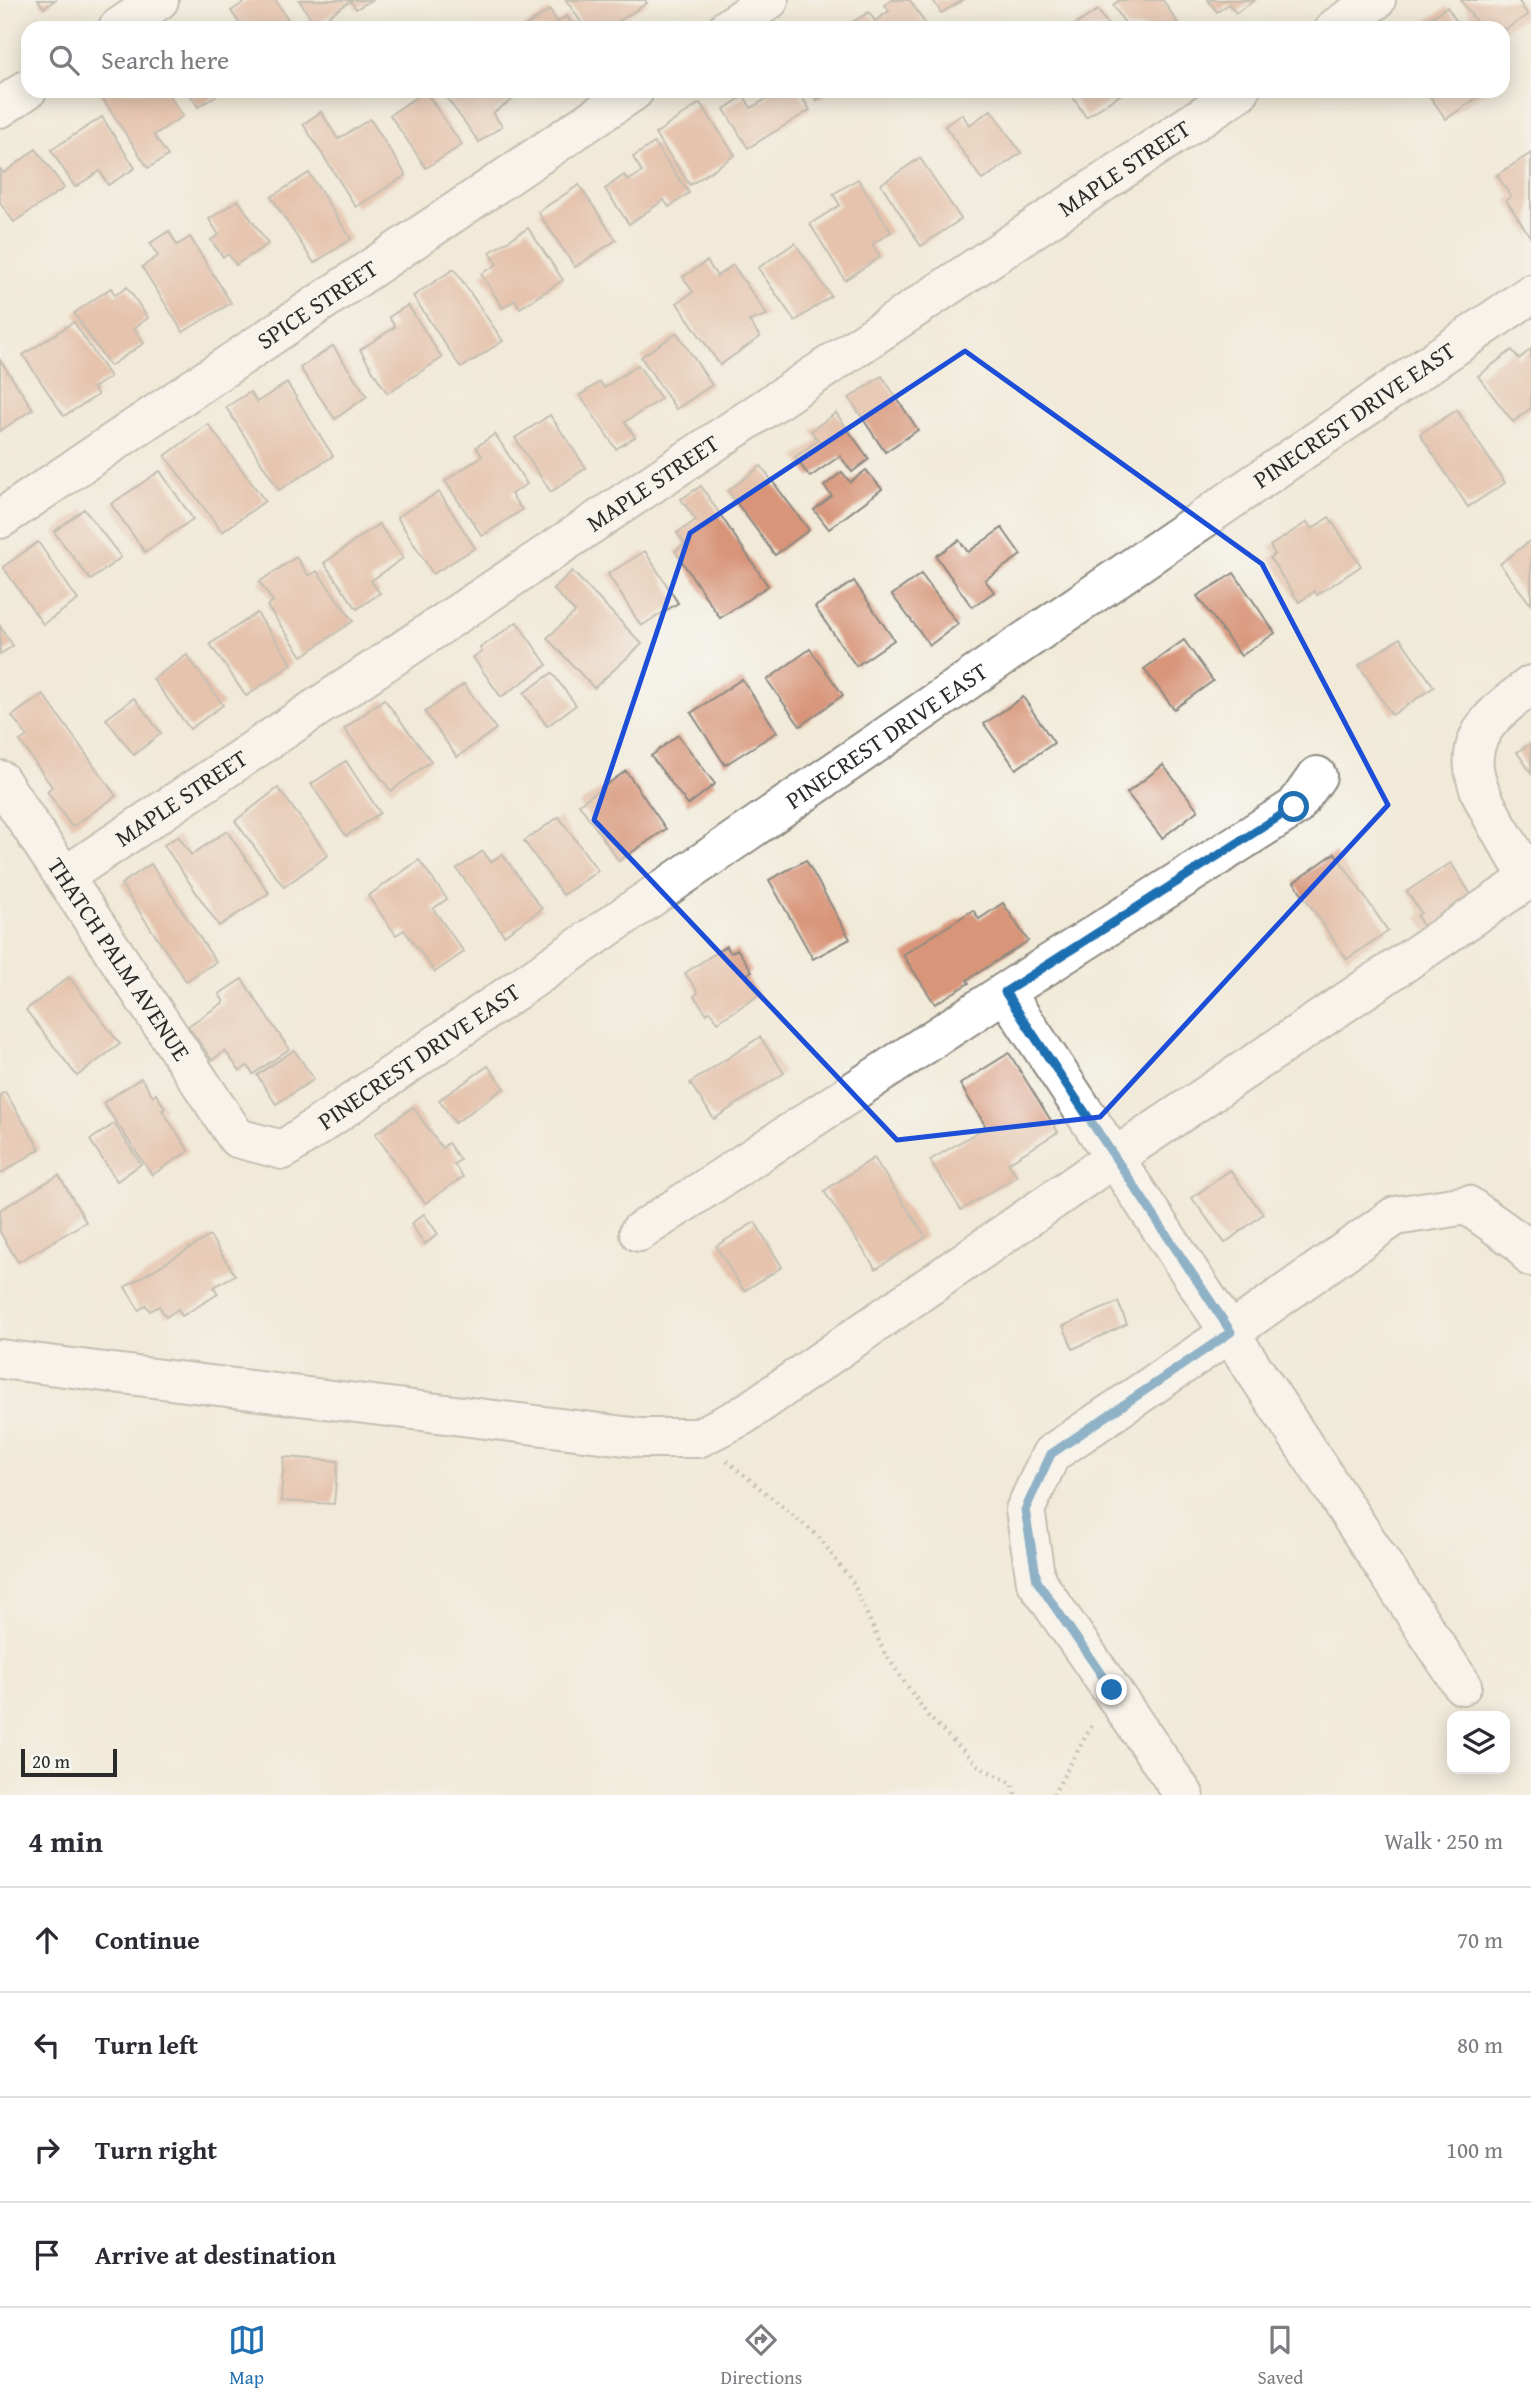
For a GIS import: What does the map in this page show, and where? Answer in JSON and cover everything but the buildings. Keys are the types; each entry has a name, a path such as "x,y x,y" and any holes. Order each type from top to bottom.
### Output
{"street":[{"path":"128,21 159,0"},
{"path":"738,21 769,0"},
{"path":"1345,21 1376,0"},
{"path":"0,108 21,94"},
{"name":"SPICE STREET","path":"0,519 624,98"},
{"name":"MAPLE STREET","path":"65,876 1230,98"},
{"name":"PINECREST DRIVE EAST","path":"237,1138 283,1150 1531,294"},
{"path":"0,1359 641,1438 698,1438 743,1416 1115,1157 1529,879 1478,791 1473,766 1476,747 1493,716 1531,685"},
{"path":"639,1233 1005,992 1294,807 1317,776"},
{"name":"THATCH PALM AVENUE","path":"0,780 237,1138"},
{"path":"1005,992 1462,1685"},
{"path":"1184,1795 1037,1581 1025,1510 1051,1454 1395,1216 1467,1205 1522,1244 1531,1257"}],"path":[{"path":"698,1438 818,1536 853,1583 884,1652 928,1716 980,1767 1013,1784 1015,1795"},
{"path":"1053,1795 1112,1690"}],"highlighted area":[{"path":"965,351 1262,564 1388,805 1100,1117 897,1140 594,820 690,533"}],"route":[{"path":"1112,1690 1037,1581 1025,1510 1051,1454 1231,1332 1005,992 1294,807"}]}
